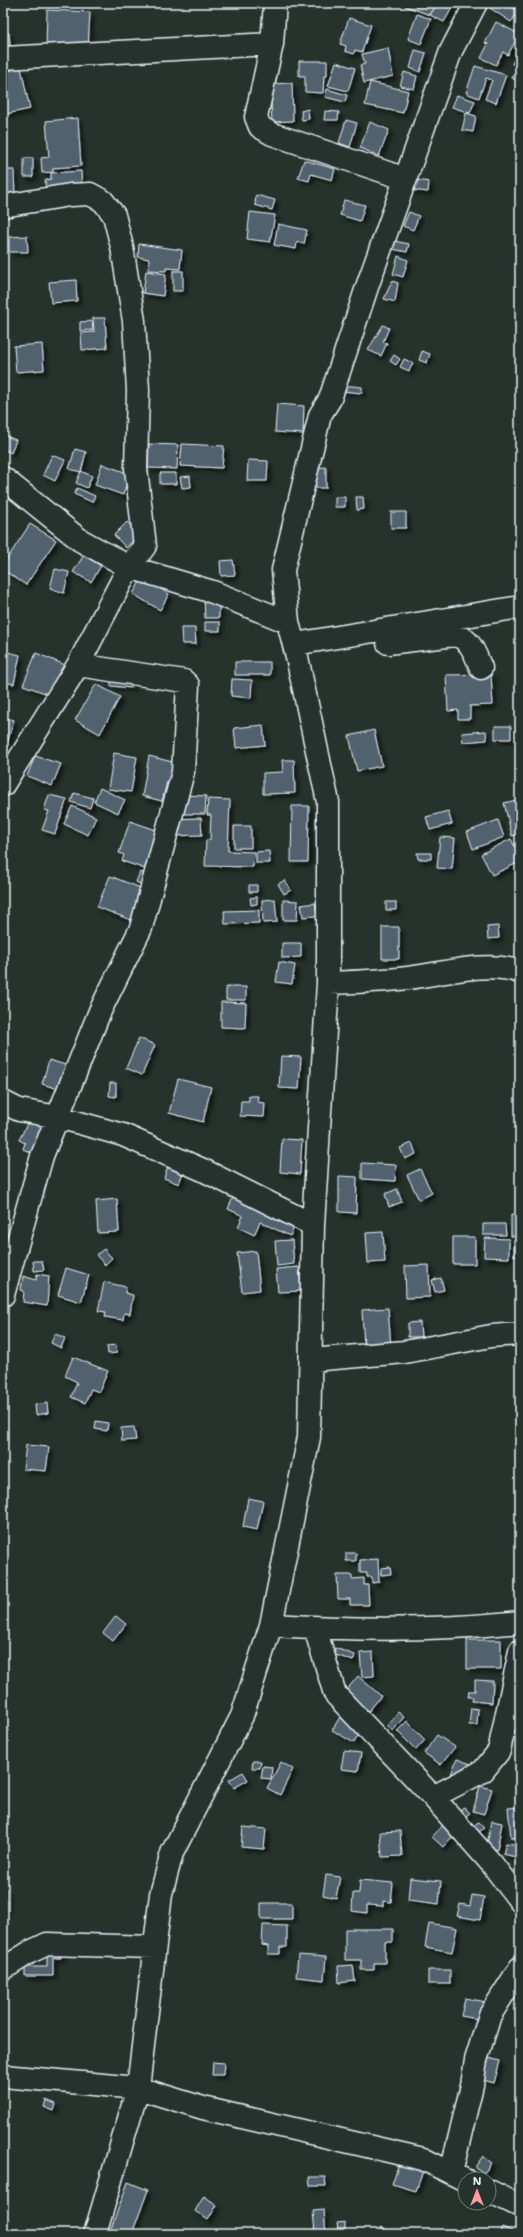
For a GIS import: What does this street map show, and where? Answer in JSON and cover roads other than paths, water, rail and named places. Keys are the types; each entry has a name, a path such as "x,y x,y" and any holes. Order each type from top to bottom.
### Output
{"street":[{"path":"275,3 272,44 256,117 260,127 272,134 406,179"},
{"path":"95,2234 138,2088 161,1894 172,1853 242,1716 271,1625 310,1437 313,1225 328,983 328,802 296,650 288,622 284,570 320,415 330,399 368,284 451,51 476,3"},
{"path":"3,58 272,44"},
{"path":"3,206 90,194 104,201 114,215 122,247 134,321 138,390 136,468 146,546 129,567 78,665 3,785"},
{"path":"3,478 80,540 129,567 213,592 288,622"},
{"path":"296,650 520,607"},
{"path":"296,650 455,636 464,637 471,644 481,668"},
{"path":"3,1295 42,1156 100,1011 141,928 183,772 189,689 188,685 184,681 78,665"},
{"path":"328,983 387,981 485,967 516,967"},
{"path":"3,1102 19,1110 58,1117 123,1135 203,1170 313,1225"},
{"path":"310,1360 405,1352 491,1336 520,1334"},
{"path":"271,1625 315,1628 411,1630 471,1627 520,1622"},
{"path":"315,1628 335,1694 433,1797 492,1864 520,1901"},
{"path":"433,1797 483,1771 500,1751 520,1651"},
{"path":"3,1968 30,1952 48,1944 154,1948"},
{"path":"459,2171 476,2060 490,2015 520,1968"},
{"path":"3,2076 138,2088 203,2108 423,2159 457,2176"},
{"path":"497,2195 520,2206"}]}
